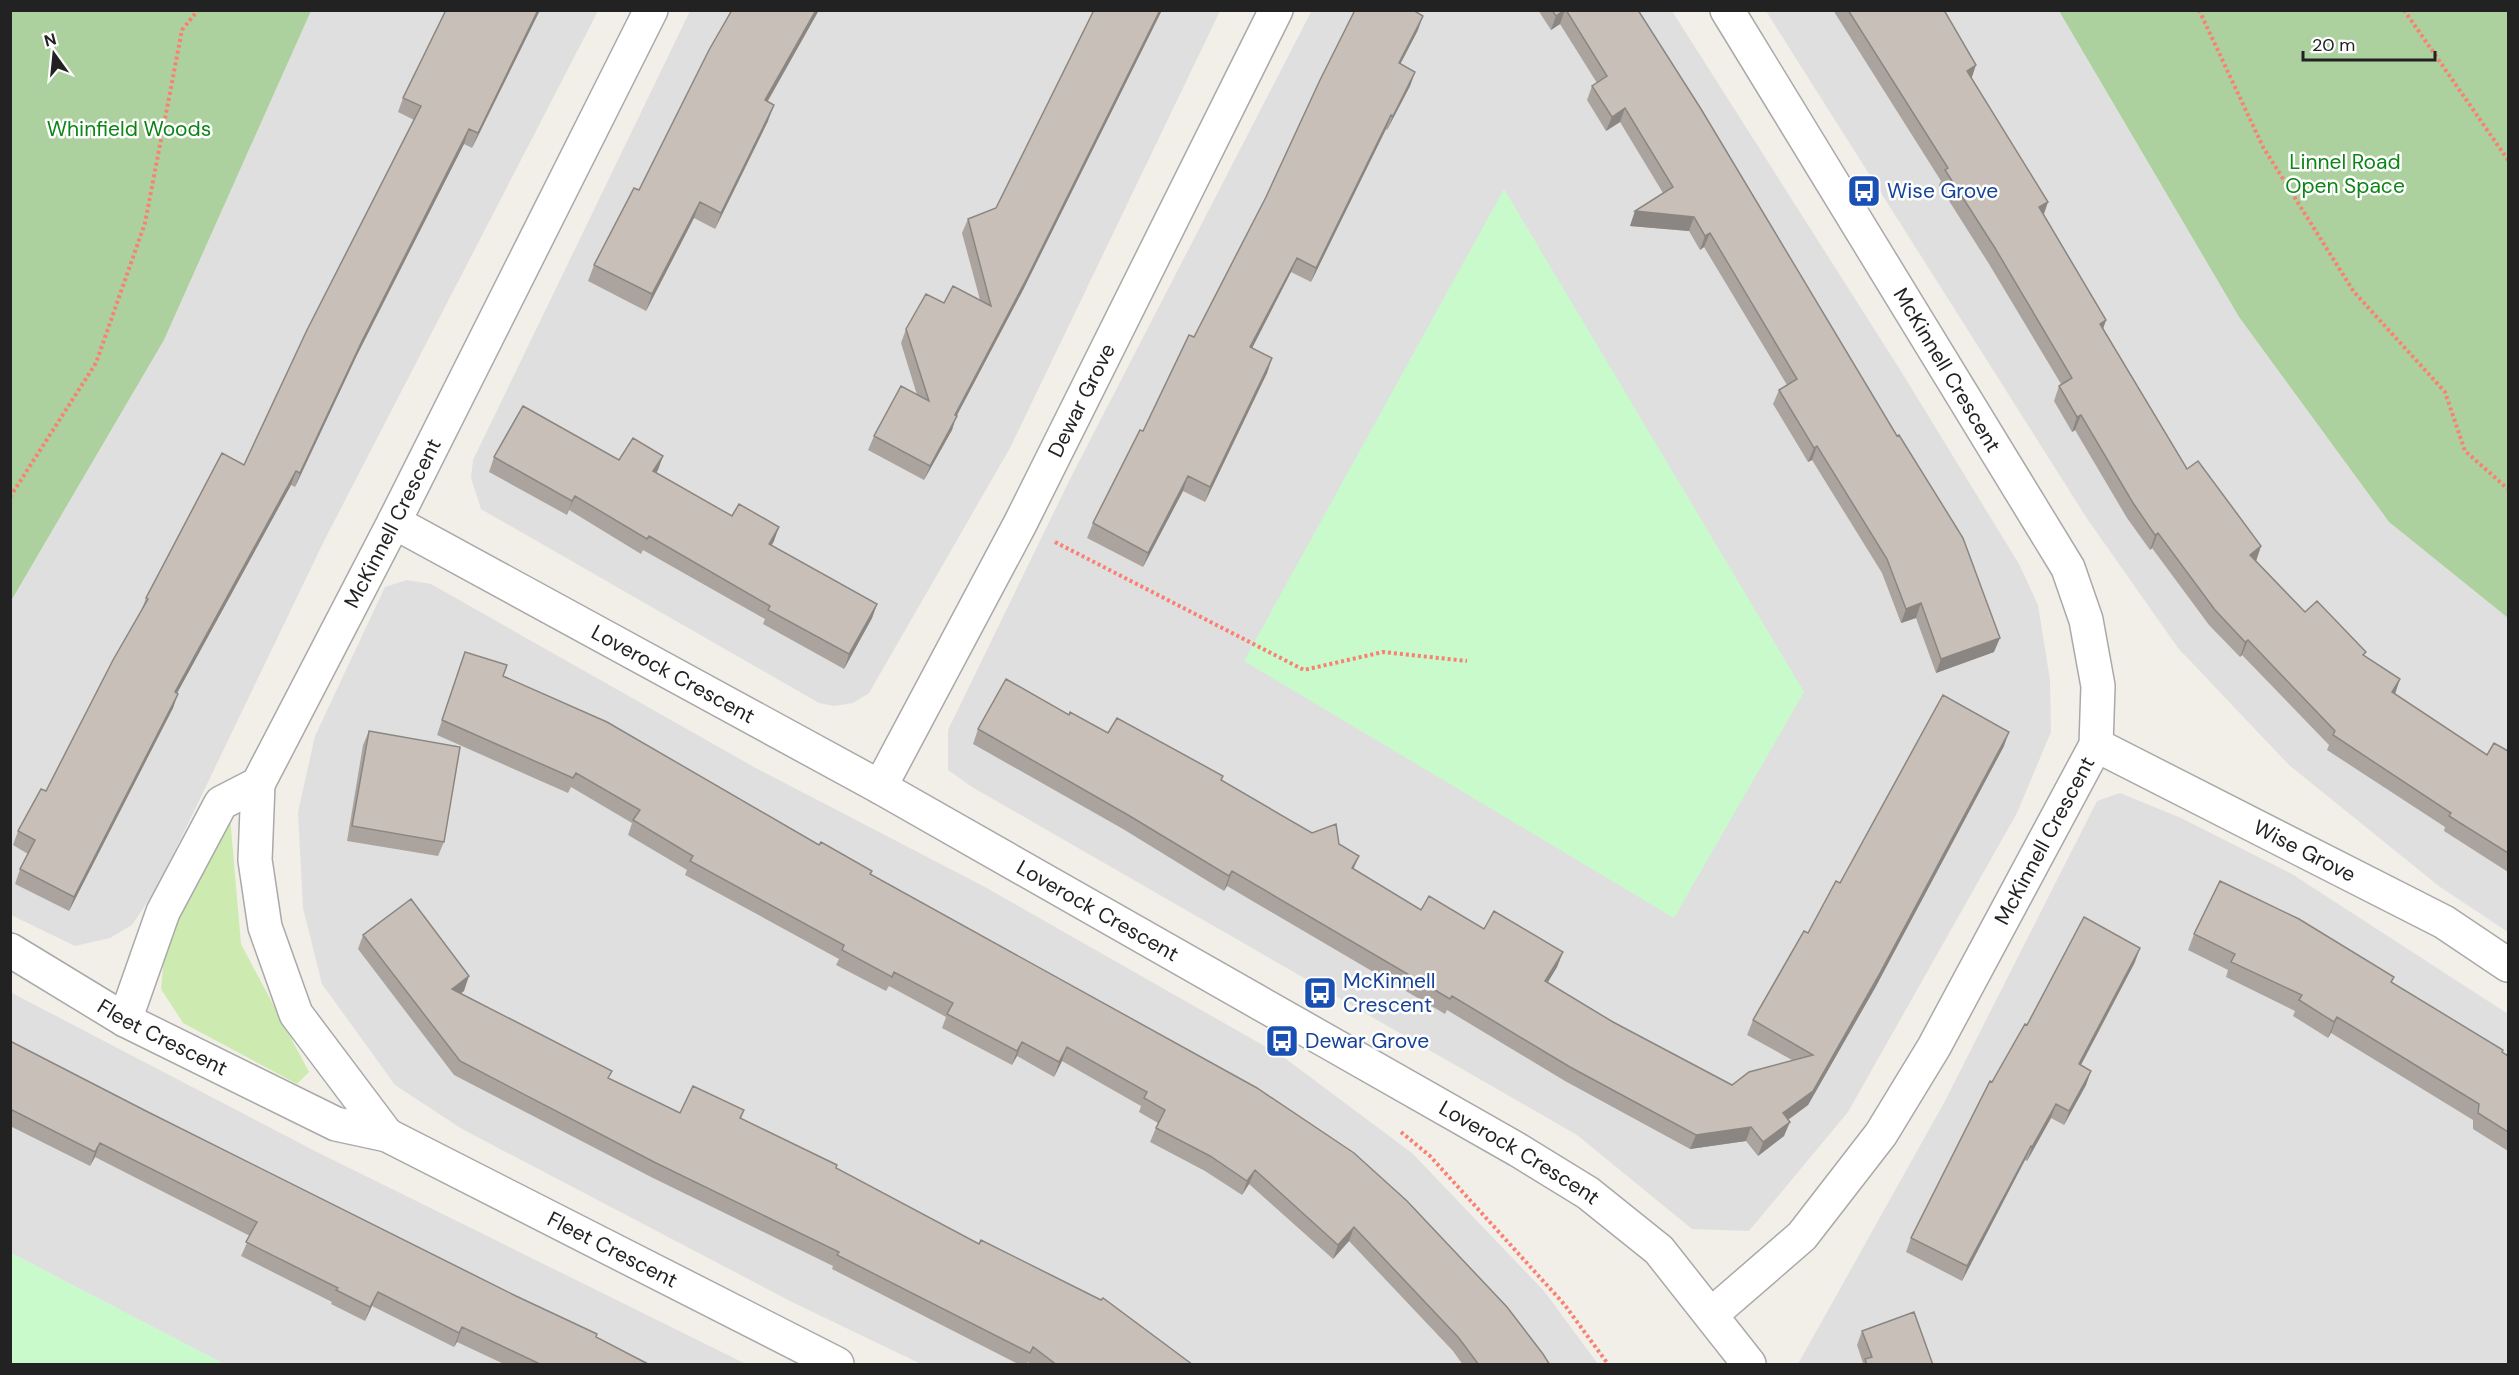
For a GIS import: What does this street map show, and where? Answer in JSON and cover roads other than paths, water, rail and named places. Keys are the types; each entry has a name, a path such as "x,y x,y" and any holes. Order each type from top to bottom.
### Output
{"street":[{"name":"McKinnell Crescent","path":"258,784 394,522 651,10"},
{"name":"Dewar Grove","path":"880,787 1020,524 1276,10"},
{"name":"McKinnell Crescent","path":"1712,1314 1802,1236 1881,1134 1935,1047 2096,746 2098,686 2086,620 2068,568 1727,10"},
{"name":"Loverock Crescent","path":"394,522 880,787 1508,1144 1588,1193 1659,1250 1712,1314 1749,1365"},
{"name":"Wise Grove","path":"2096,746 2444,922 2508,965"},
{"path":"125,1020 163,912 221,803 258,784"},
{"name":"Fleet Crescent","path":"258,784 255,860 265,927 296,1014 387,1135"},
{"name":"Fleet Crescent","path":"10,950 125,1020 336,1124 387,1135 837,1365"}],"place":[{"name":"Wise Grove","path":"1864,191"},
{"name":"McKinnell Crescent","path":"1320,993"},
{"name":"Dewar Grove","path":"1282,1041"}],"park label":[{"name":"Whinfield Woods","path":"129,129"},
{"name":"Linnel Road Open Space","path":"2345,174"}]}
